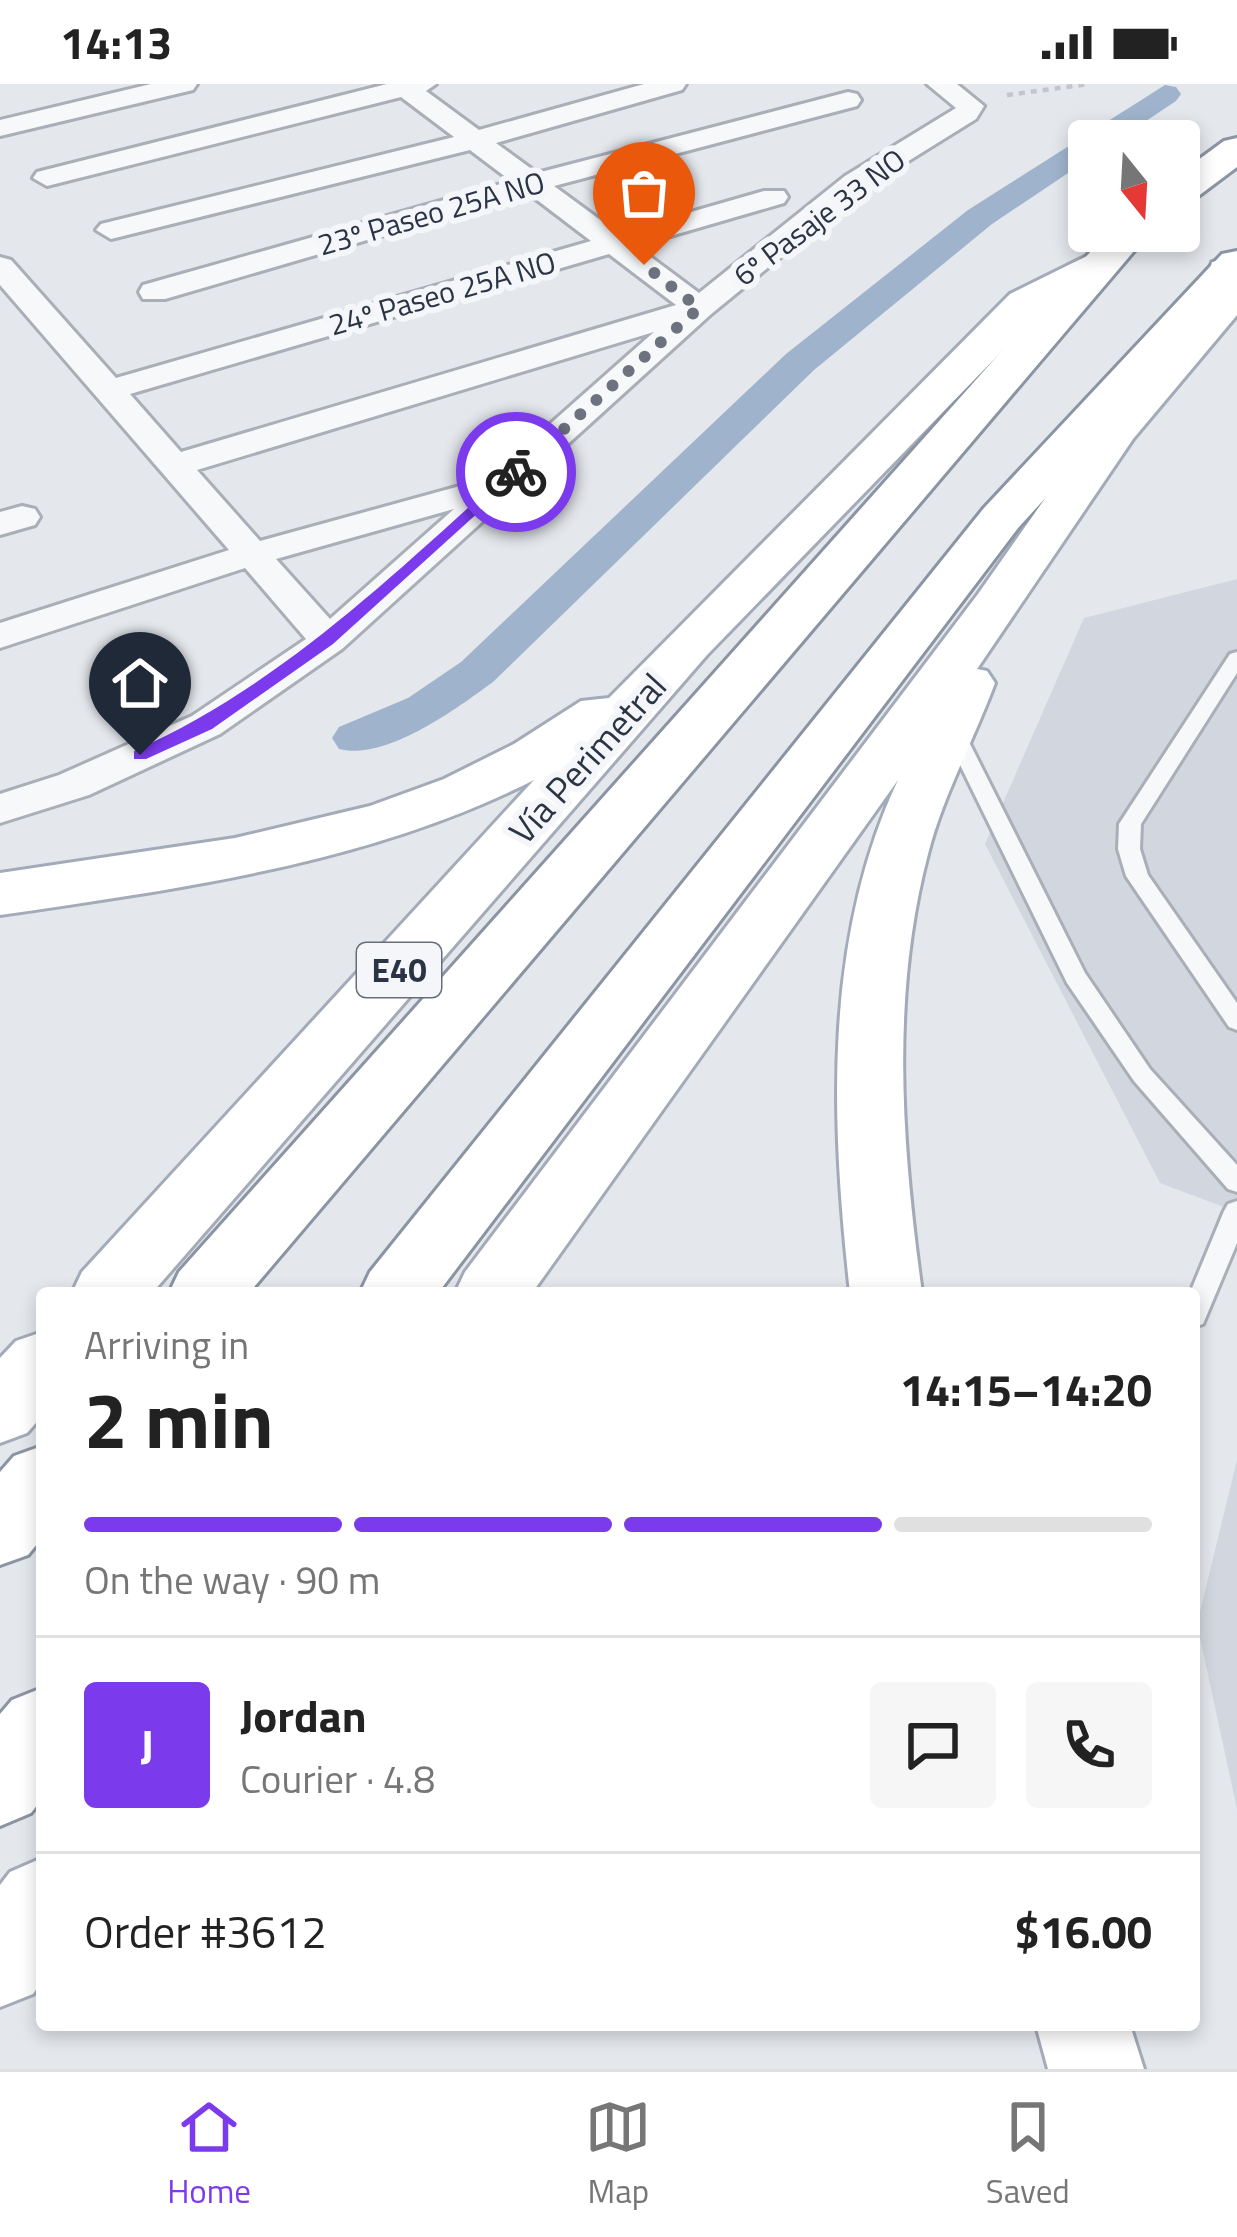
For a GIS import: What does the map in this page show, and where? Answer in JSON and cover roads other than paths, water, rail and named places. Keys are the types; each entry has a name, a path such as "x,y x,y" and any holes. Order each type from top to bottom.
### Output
{"main road":[{"path":"1200,176 1237,149"},
{"name":"Vía Perimetral","path":"113,1287 688,644 1025,303 1106,252"},
{"name":"Vía Perimetral","path":"210,1287 1111,252"},
{"path":"495,1287 996,605 1116,430 1220,309 1232,267"},
{"path":"401,1287 1001,518 1232,267"},
{"path":"885,1287 872,1139 872,1036 882,932 898,852 952,728 996,605"},
{"path":"0,894 224,860 316,841 405,812 517,765 582,727 688,644"},
{"path":"0,1410 36,1371"},
{"path":"0,1529 36,1488"},
{"path":"0,1782 36,1737"},
{"path":"0,1961 36,1912"},
{"path":"1085,2031 1096,2069"}],"street":[{"path":"1,128 184,84"},
{"path":"111,230 472,141 674,84"},
{"path":"47,178 410,86 472,141 699,308"},
{"name":"6º Pasaje 33 NO","path":"0,809 74,785 206,725 328,641 699,308 855,182 967,112 954,92"},
{"name":"23º Paseo 25A NO","path":"154,292 530,184 848,100"},
{"name":"24º Paseo 25A NO","path":"110,390 774,197"},
{"path":"0,266 328,641"},
{"path":"172,466 699,308"},
{"path":"0,636 250,555 501,485"}],"lane":[{"path":"1237,658 1130,824 1129,850 1137,877 1237,1021"},
{"path":"952,728 1075,977 1142,1075 1237,1182"},
{"path":"1200,1301 1237,1210"}],"waterway":[{"path":"1126,120 1165,94"},
{"path":"356,738 425,709 477,672 800,362 980,217 1068,158"}]}
